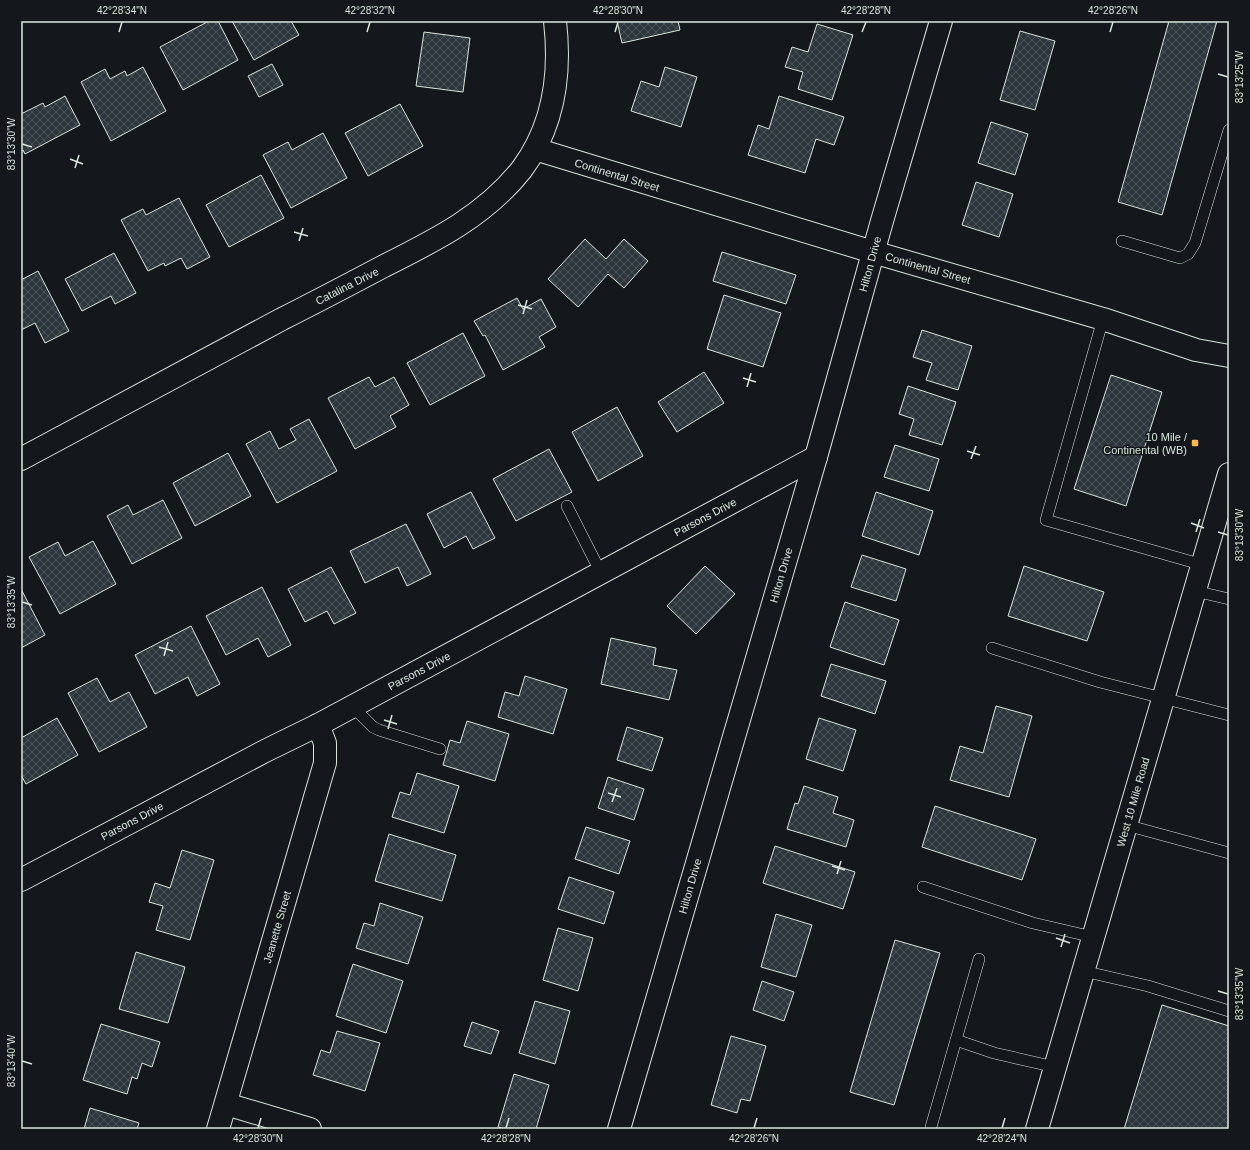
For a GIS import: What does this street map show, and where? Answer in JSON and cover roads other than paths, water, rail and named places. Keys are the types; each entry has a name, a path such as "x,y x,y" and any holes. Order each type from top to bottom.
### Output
{"street":[{"name":"Catalina Drive","path":"21,459 234,344 436,240 470,219 496,198 521,169 535,149 546,124 554,100 558,49 555,21"},
{"name":"Hilton Drive","path":"619,1129 816,457 873,252 940,21"},
{"name":"Continental Street","path":"535,149 873,252 1103,319 1196,350 1229,356"},
{"name":"Parsons Drive","path":"21,880 264,750 318,725 816,457"},
{"name":"West 10 Mile Road","path":"1037,1129 1229,474"},
{"name":"Jeanette Street","path":"218,1129 325,763 325,743 318,725"},
{"path":"226,1104 310,1129"}],"lane":[{"path":"1122,241 1180,258 1188,254 1195,243 1226,151 1229,130"},
{"path":"1103,319 1046,520 1202,565"},
{"path":"567,506 601,573"},
{"path":"1195,591 1229,599"},
{"path":"992,648 1100,682 1229,715"},
{"path":"352,706 373,727 440,749"},
{"path":"1126,825 1229,853"},
{"path":"923,887 1033,923 1093,938"},
{"path":"931,1126 980,959"},
{"path":"1083,971 1148,986 1229,1011"},
{"path":"956,1040 994,1053 1055,1067"}],"place":[{"name":"10 Mile / Continental (WB)","path":"1195,443"}]}
